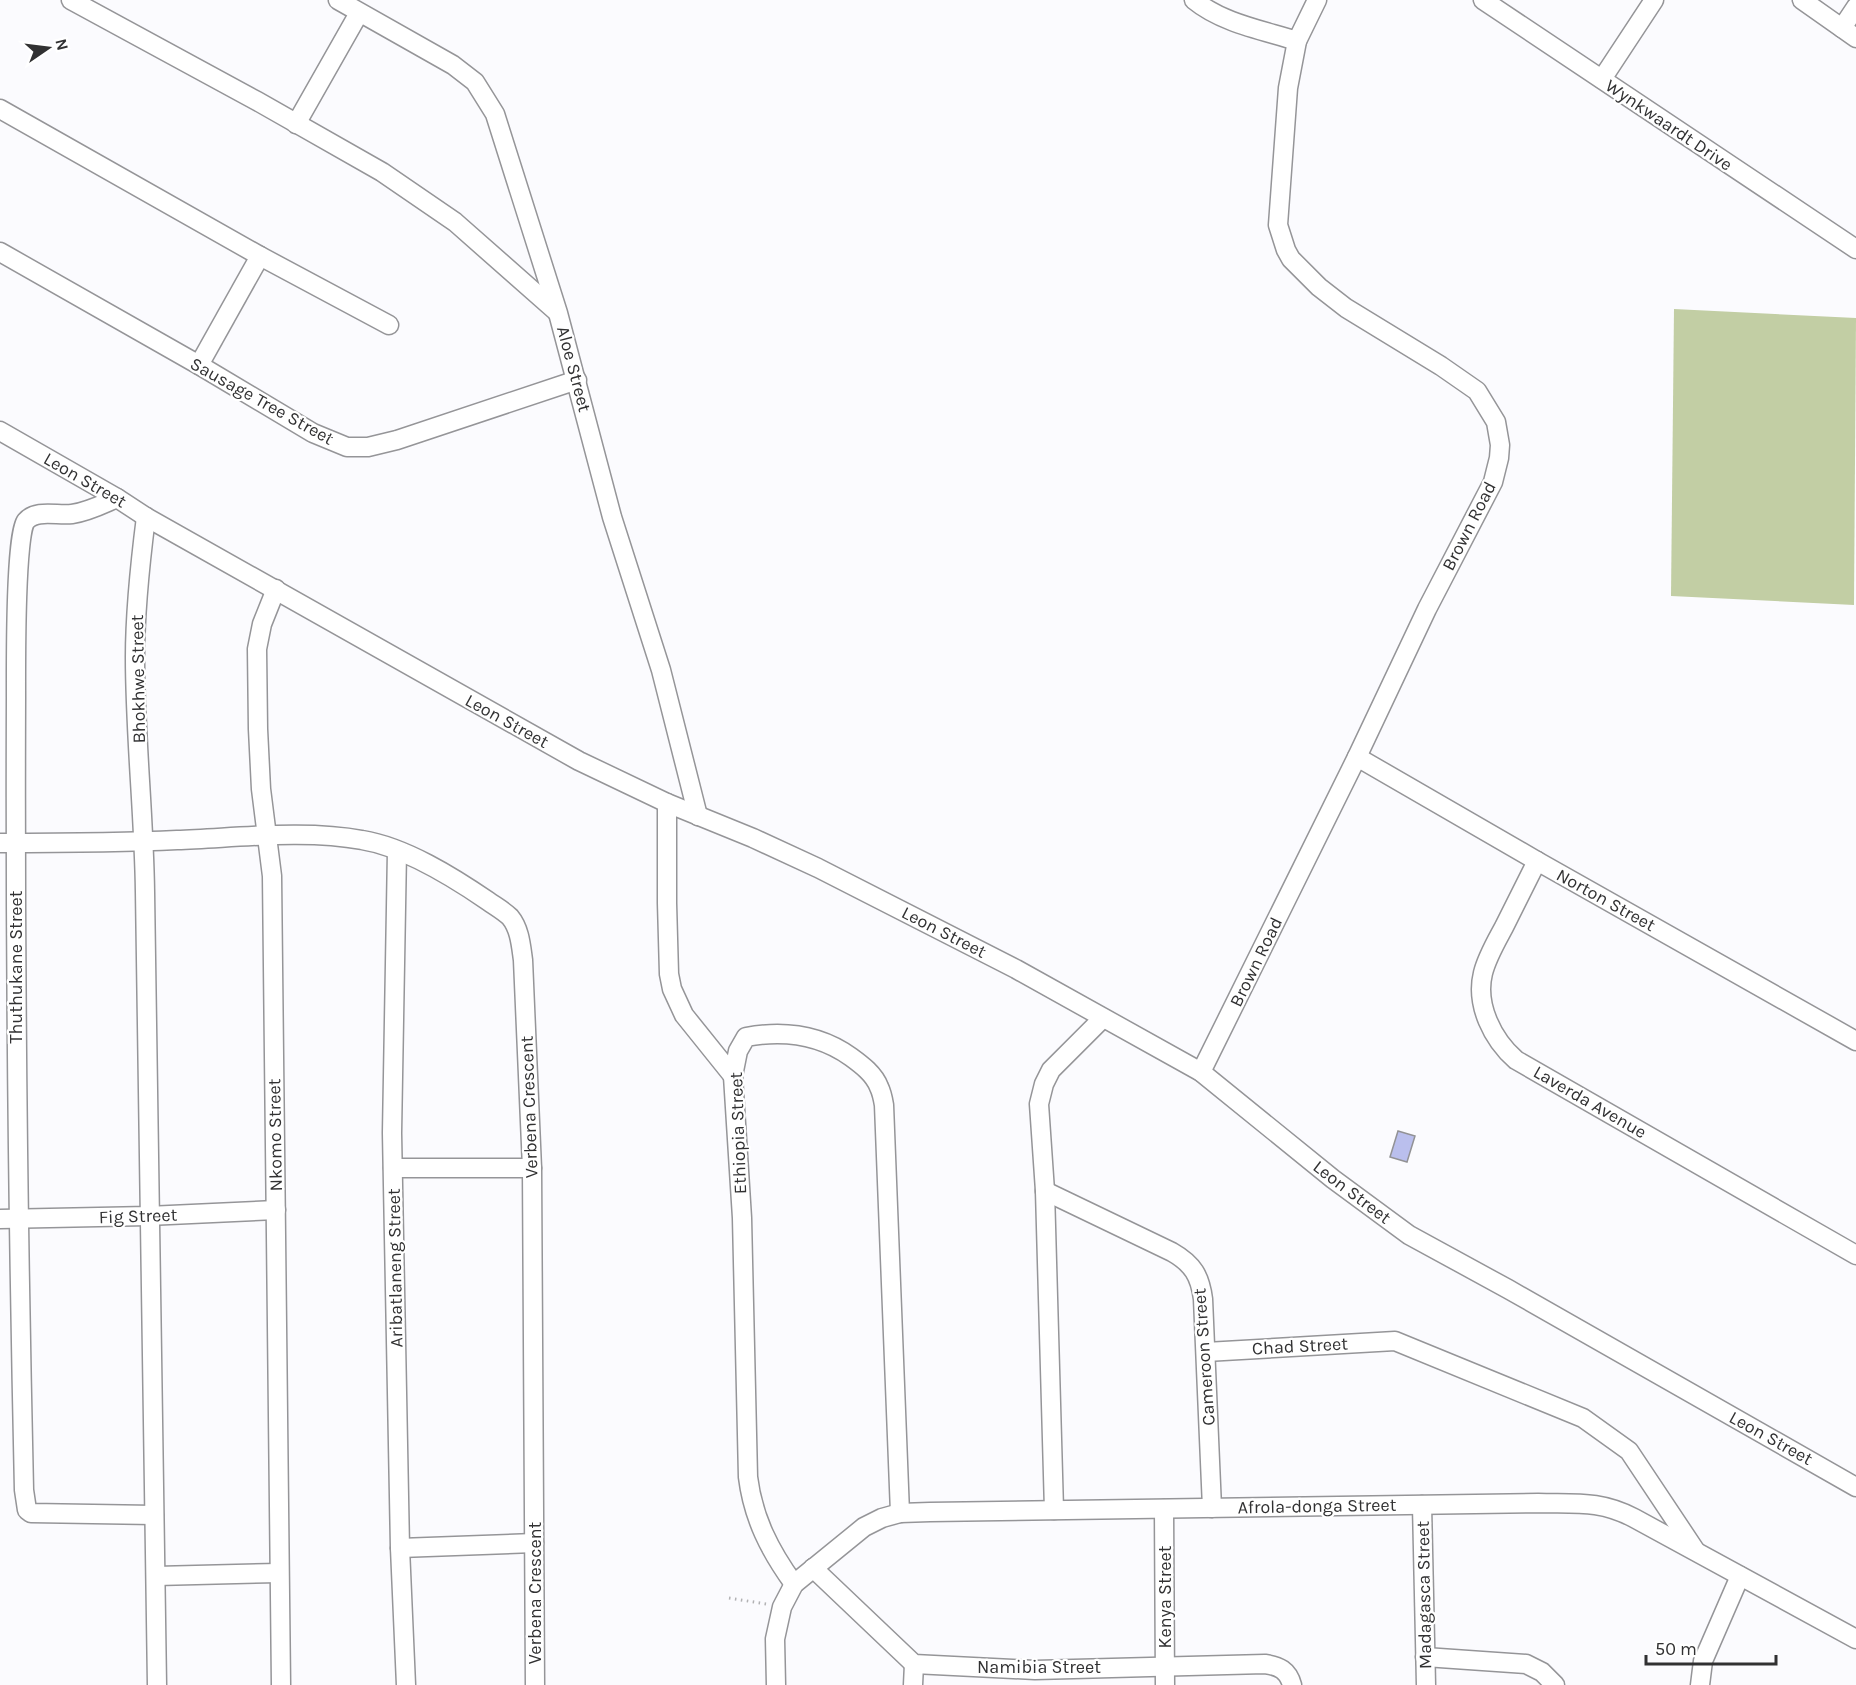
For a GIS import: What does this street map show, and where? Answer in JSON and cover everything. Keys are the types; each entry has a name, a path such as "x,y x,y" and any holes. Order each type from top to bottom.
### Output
{"street":[{"path":"71,0 382,172 455,222 558,313"},
{"name":"Aloe Street","path":"338,0 453,65 475,82 495,114 558,313 612,517 661,670 698,816"},
{"path":"1194,0 1208,11 1223,17 1297,41"},
{"name":"Brown Road","path":"1202,1072 1427,609 1493,482 1500,445 1496,422 1477,391 1441,366 1346,308 1319,287 1291,259 1286,250 1278,225 1288,88 1297,41 1317,0"},
{"name":"Wynkwaardt Drive","path":"1483,0 1856,249"},
{"path":"1602,80 1654,0"},
{"path":"1802,0 1849,33 1856,7"},
{"path":"296,124 359,13"},
{"path":"0,109 260,256 388,325"},
{"name":"Sausage Tree Street","path":"0,252 313,433 347,447 368,447 398,440 577,380"},
{"path":"199,365 260,256"},
{"name":"Leon Street","path":"0,431 146,517 579,761 667,803 753,838 818,868 1016,969 1202,1072 1333,1179 1409,1235 1856,1487"},
{"name":"Thuthukane Street","path":"117,498 72,514 36,515 28,518 24,523 21,534 8,843 9,1219 27,1510 38,1514 154,1515"},
{"name":"Bhokhwe Street","path":"145,842 136,717 135,656 137,590 146,517"},
{"name":"Nkomo Street","path":"276,589 262,624 256,649 263,806 272,876 281,1685"},
{"name":"Norton Street","path":"1357,757 1856,1041"},
{"path":"667,803 667,915 669,974 672,989 684,1016 733,1076"},
{"name":"Verbena Crescent","path":"8,843 145,842 267,836 333,836 365,840 397,850 433,868 475,892 510,917 516,927 523,960 532,1168 535,1685"},
{"path":"145,842 148,1216 157,1685"},
{"name":"Aribatlaneng Street","path":"397,850 393,1168 400,1548 406,1685"},
{"name":"Laverda Avenue","path":"1537,861 1489,956 1482,975 1484,1011 1493,1031 1507,1052 1856,1255"},
{"path":"1054,1510 1045,1191 1039,1104 1044,1084 1051,1070 1104,1018"},
{"name":"Ethiopia Street","path":"794,1584 767,1543 751,1496 748,1477 742,1218 733,1076 738,1051 746,1037 790,1033 814,1038 839,1048 866,1068 879,1087 885,1113 900,1514"},
{"path":"393,1168 532,1168"},
{"name":"Cameroon Street","path":"1045,1191 1172,1252 1191,1265 1197,1274 1202,1292 1206,1352 1212,1508"},
{"name":"Fig Street","path":"9,1219 276,1210"},
{"name":"Chad Street","path":"1206,1352 1395,1341 1583,1418 1629,1451 1698,1553"},
{"name":"Afrola-donga Street","path":"776,1685 775,1639 782,1607 794,1584 864,1527 882,1518 900,1514 1538,1503 1602,1505 1616,1509 1856,1639"},
{"name":"Madagasca Street","path":"1422,1505 1426,1685"},
{"name":"Kenya Street","path":"1164,1509 1165,1685"},
{"path":"400,1548 534,1543"},
{"path":"813,1568 914,1664 913,1685"},
{"path":"156,1576 279,1573"},
{"path":"1700,1685 1703,1661 1740,1576"},
{"path":"1425,1657 1526,1664 1542,1672 1555,1685"},
{"name":"Namibia Street","path":"914,1664 1035,1678 1165,1666 1265,1664 1277,1665 1289,1675 1292,1685"}],"path":[{"path":"729,1598 782,1607"}],"green space":[{"path":"1674,309 1856,318 1854,605 1671,596"}],"building":[{"path":"1398,1131 1415,1136 1407,1162 1390,1157"}]}
